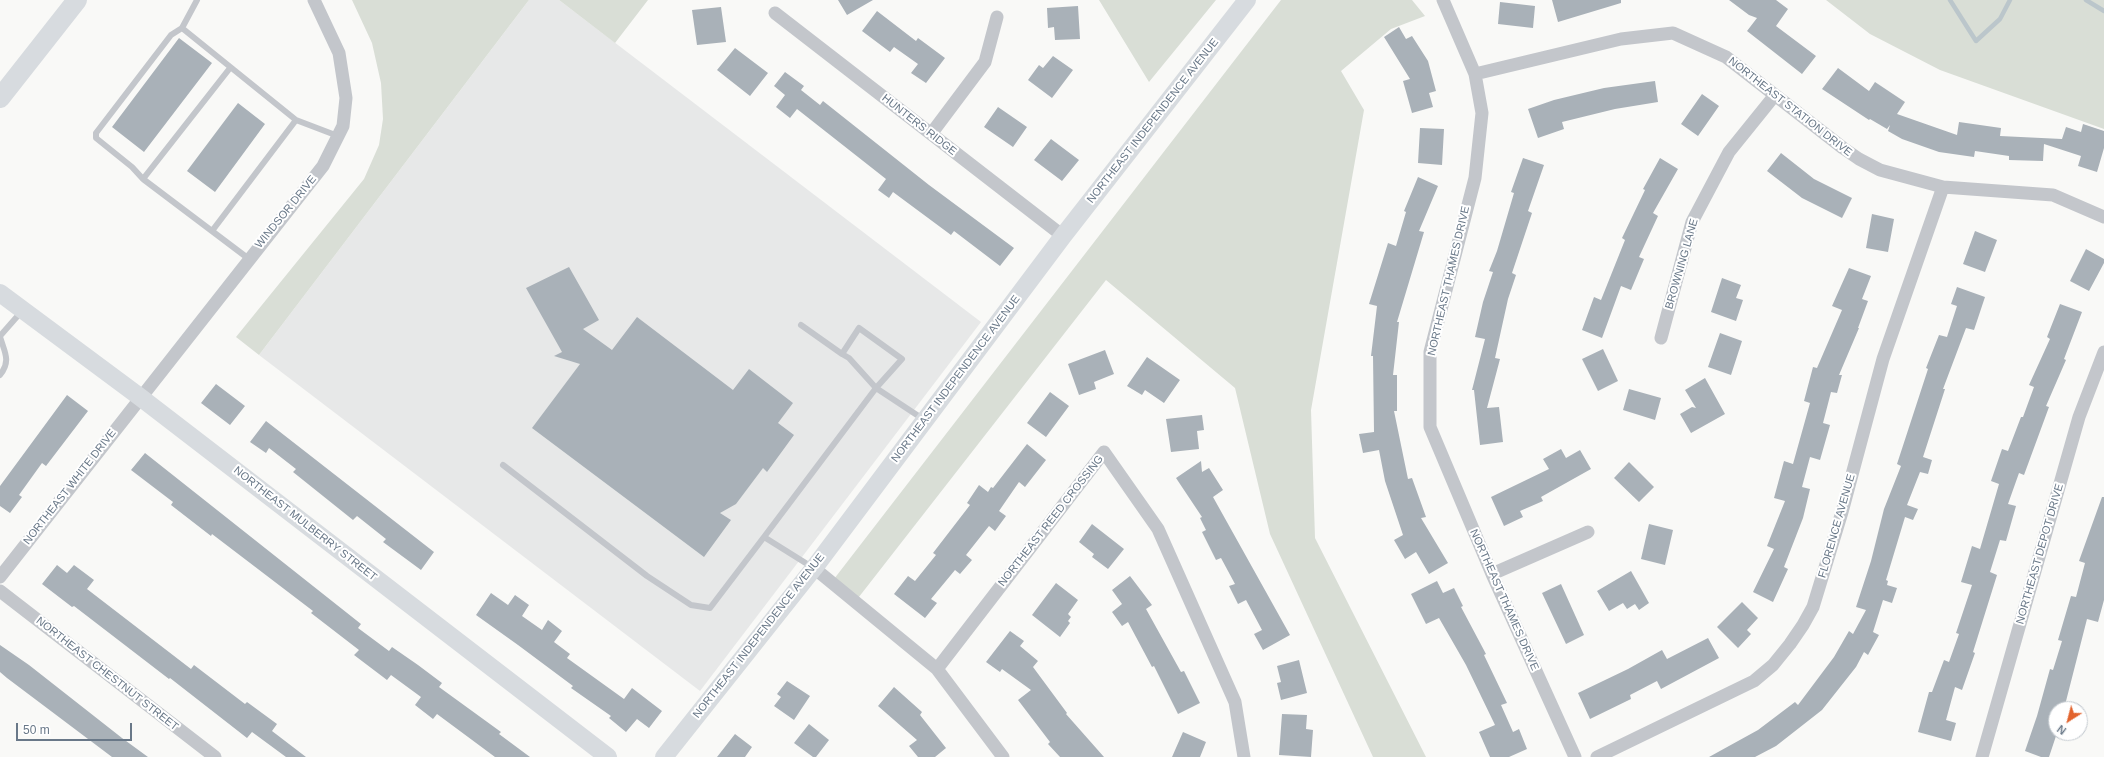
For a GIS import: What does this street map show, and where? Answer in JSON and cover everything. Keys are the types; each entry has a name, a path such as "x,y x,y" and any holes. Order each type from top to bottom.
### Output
{"main road":[{"path":"0,98 77,0"}],"street":[{"name":"WINDSOR DRIVE","path":"140,397 323,166 343,126 346,98 339,53 314,0"},
{"name":"NORTHEAST INDEPENDENCE AVENUE","path":"664,757 814,568 1063,236 1247,0"},
{"name":"NORTHEAST THAMES DRIVE","path":"1443,0 1475,74 1482,113 1475,178 1430,352 1430,427 1492,574 1575,757"},
{"name":"HUNTERS RIDGE","path":"775,13 1063,236"},
{"path":"931,134 986,62 997,17"},
{"name":"NORTHEAST STATION DRIVE","path":"1475,74 1621,39 1673,33 1726,57 1859,159 1880,170 1943,187 2053,195 2104,218"},
{"name":"BROWNING LANE","path":"1661,338 1692,222 1728,152 1775,95"},
{"name":"FLORENCE AVENUE","path":"1597,757 1754,681 1773,664 1803,625 1813,607 1842,512 1883,359 1943,187"},
{"name":"NORTHEAST MULBERRY STREET","path":"0,293 140,397 608,757"},
{"name":"NORTHEAST DEPOT DRIVE","path":"1982,757 2079,417 2104,352"},
{"name":"NORTHEAST WHITE DRIVE","path":"0,577 140,397"},
{"name":"NORTHEAST REED CROSSING","path":"937,669 1104,452 1158,529 1235,702 1244,757"},
{"path":"1492,574 1588,532"},
{"path":"814,568 937,669 1003,757"},
{"name":"NORTHEAST CHESTNUT STREET","path":"0,591 215,757"}],"lane":[{"path":"197,0 182,28 171,35 96,133 96,138 132,167 143,179 249,259"},
{"path":"182,28 296,120 338,136"},
{"path":"143,179 230,68"},
{"path":"212,231 296,120"},
{"path":"0,374 6,366 7,359 0,337 23,310"},
{"path":"801,325 848,358 876,388 925,420"},
{"path":"503,465 647,576 691,605 710,608 876,388 902,359 859,328 842,354"},
{"path":"764,537 814,568"}],"shaded area":[{"path":"352,0 529,0 259,355 236,337 364,179 379,145 383,119 381,83 372,43"},
{"path":"529,0 559,0 981,322 700,691 259,355"},
{"path":"559,0 648,0 615,43"},
{"path":"1099,0 1216,0 1149,82"},
{"path":"1281,0 1412,0 1425,16 1391,29 1341,71 1364,110 1311,410 1315,538 1426,757 1373,757 1270,534 1235,388 1106,280 855,602 834,579"},
{"path":"1826,0 2104,0 2104,129 1940,70 1870,34"}],"building":[{"path":"838,0 873,0 847,15"},
{"path":"1552,0 1621,0 1621,3 1558,22"},
{"path":"1729,0 1776,0 1788,9 1776,26 1816,56 1802,74 1747,31 1757,18 1749,15"},
{"path":"1500,2 1535,6 1533,28 1498,24"},
{"path":"1078,6 1080,39 1055,40 1054,27 1048,28 1047,8"},
{"path":"721,7 726,42 697,45 692,10"},
{"path":"877,11 916,41 918,38 945,58 926,83 911,73 918,64 894,47 890,52 862,31"},
{"path":"1399,27 1406,39 1412,36 1428,61 1436,91 1429,93 1433,107 1412,113 1403,81 1410,79 1384,37"},
{"path":"179,38 212,63 144,152 112,127"},
{"path":"735,48 768,73 750,96 717,70"},
{"path":"1053,56 1073,70 1052,98 1028,80 1039,65 1043,68"},
{"path":"1838,68 1869,91 1875,82 1905,102 1897,114 1957,135 1959,122 2001,128 2000,136 2062,139 2066,127 2081,132 2083,124 2104,131 2104,148 2097,172 2078,166 2081,156 2044,144 2043,161 2009,160 2009,156 1975,151 1974,157 1939,152 1902,139 1888,131 1890,125 1887,129 1870,119 1869,120 1822,89"},
{"path":"785,72 804,86 801,90 820,105 823,101 929,185 1014,248 1000,266 954,231 951,235 893,192 889,198 878,190 886,179 797,109 790,118 776,107 785,95 774,86"},
{"path":"1655,81 1658,102 1615,109 1562,122 1564,129 1538,138 1528,109 1554,100 1604,88"},
{"path":"1702,94 1719,106 1698,136 1681,124"},
{"path":"238,103 265,124 215,192 187,171"},
{"path":"998,107 1027,127 1013,147 984,127"},
{"path":"1420,128 1444,129 1442,165 1418,163"},
{"path":"1051,139 1079,160 1062,181 1034,160"},
{"path":"1781,153 1814,179 1852,198 1842,218 1802,198 1767,171"},
{"path":"1523,158 1544,165 1528,211 1532,213 1512,273 1516,275 1508,299 1495,358 1500,359 1487,408 1499,407 1503,442 1480,445 1474,390 1472,390 1485,339 1475,337 1483,302 1493,272 1489,271 1497,251 1514,193 1511,192"},
{"path":"1660,158 1678,169 1653,213 1658,216 1639,257 1644,259 1631,290 1621,286 1602,338 1582,330 1594,297 1601,300 1625,240 1622,238 1645,190 1643,189"},
{"path":"1418,177 1438,186 1419,231 1424,232 1397,322 1399,322 1393,375 1397,375 1397,411 1394,411 1408,479 1412,478 1426,517 1421,518 1448,563 1429,574 1416,552 1405,559 1394,540 1403,535 1385,481 1379,450 1363,453 1359,434 1374,432 1373,356 1371,356 1377,306 1369,304 1388,243 1396,246 1406,212 1404,211"},
{"path":"1872,214 1894,219 1888,252 1866,248"},
{"path":"1975,231 1997,240 1985,272 1963,264"},
{"path":"2086,249 2104,259 2104,263 2089,291 2070,281"},
{"path":"569,267 599,320 583,329 612,350 637,317 733,390 749,369 793,403 778,423 794,435 767,472 763,468 736,504 720,513 731,520 704,557 532,428 580,364 554,356 562,352 526,288"},
{"path":"1849,268 1871,276 1862,299 1868,301 1859,328 1839,375 1842,375 1837,393 1831,392 1823,423 1830,425 1820,460 1810,457 1802,487 1810,489 1803,518 1784,567 1788,569 1773,602 1753,592 1774,549 1767,546 1785,501 1774,498 1784,461 1793,464 1810,403 1804,401 1813,367 1817,368 1842,310 1832,306"},
{"path":"1722,278 1741,285 1736,298 1743,300 1736,321 1711,312"},
{"path":"1957,287 1985,297 1974,330 1966,328 1943,389 1945,389 1923,457 1932,460 1928,474 1920,472 1907,505 1918,509 1913,520 1905,517 1886,580 1888,581 1887,585 1897,588 1892,603 1883,600 1873,632 1879,635 1868,655 1864,652 1856,667 1822,710 1776,746 1755,757 1709,757 1758,730 1795,702 1798,705 1834,657 1849,631 1853,634 1866,610 1856,607 1871,561 1884,509 1901,466 1897,464 1928,369 1926,368 1939,335 1947,337 1957,306 1951,304"},
{"path":"2060,304 2082,312 2064,359 2066,360 2046,406 2049,407 2024,475 2019,473 2008,504 2016,506 2006,541 2000,540 1990,572 1997,575 1973,652 1975,653 1962,690 1955,687 1946,720 1956,723 1951,741 1918,732 1929,692 1932,692 1944,660 1949,662 1959,634 1956,633 1972,585 1961,582 1972,546 1980,549 1999,484 1991,481 2002,449 2008,451 2021,417 2023,417 2034,387 2029,385 2050,339 2047,337"},
{"path":"1720,333 1742,341 1731,375 1708,367"},
{"path":"1603,349 1618,381 1598,391 1582,359"},
{"path":"1105,350 1114,374 1094,382 1096,389 1079,395 1068,364"},
{"path":"1147,357 1180,380 1164,403 1145,390 1142,395 1127,386"},
{"path":"1705,378 1725,414 1691,433 1680,414 1692,407 1696,408 1685,390"},
{"path":"216,384 245,406 230,425 201,403"},
{"path":"1629,389 1661,398 1655,420 1623,410"},
{"path":"1050,392 1069,406 1046,437 1027,423"},
{"path":"67,395 88,411 46,466 42,463 19,495 22,497 10,513 0,506 0,486"},
{"path":"1202,415 1204,430 1197,431 1199,449 1171,452 1166,419"},
{"path":"266,421 434,552 421,570 383,542 386,539 357,516 353,520 293,472 296,469 269,448 266,453 250,442"},
{"path":"1027,444 1046,460 1025,487 1019,482 999,511 1006,516 995,531 989,526 966,555 972,560 960,574 955,570 931,599 937,603 925,618 894,594 908,576 915,581 936,555 933,553 970,505 967,503 979,485 988,492 991,487 993,488"},
{"path":"1561,449 1566,458 1580,450 1591,469 1541,497 1543,501 1520,511 1523,517 1504,526 1491,497 1549,469 1543,459"},
{"path":"145,453 361,624 358,628 389,651 392,647 442,683 439,687 501,732 499,734 530,757 495,757 437,714 433,719 415,705 421,697 391,675 387,680 354,655 359,650 311,613 313,611 212,534 211,536 171,505 173,502 131,470"},
{"path":"1201,461 1202,472 1209,468 1223,490 1213,497 1290,635 1263,650 1254,634 1262,630 1246,600 1238,604 1229,586 1235,584 1221,558 1216,560 1202,532 1206,530 1200,518 1202,517 1176,478"},
{"path":"1629,462 1654,487 1639,502 1614,478"},
{"path":"2102,497 2104,497 2104,600 2098,622 2087,619 2066,701 2048,701 2048,741 2054,741 2049,757 2041,757 2025,751 2037,716 2050,669 2053,670 2062,641 2058,640 2071,596 2076,597 2085,563 2079,561"},
{"path":"1092,524 1124,549 1108,569 1092,557 1094,554 1079,542"},
{"path":"1649,524 1673,530 1665,565 1641,559"},
{"path":"57,565 67,573 74,565 94,580 87,589 191,669 194,665 245,704 247,702 277,724 272,731 306,757 286,757 252,732 247,738 170,678 169,679 74,606 72,607 42,584"},
{"path":"1631,571 1649,603 1639,610 1635,604 1627,609 1623,603 1609,611 1597,591"},
{"path":"1130,576 1152,605 1146,609 1181,672 1184,671 1200,703 1178,714 1154,666 1152,667 1128,622 1122,626 1112,612 1122,604 1112,590"},
{"path":"1437,581 1443,593 1454,588 1463,606 1461,607 1486,654 1484,655 1507,703 1501,705 1513,732 1519,729 1527,749 1509,757 1490,757 1479,732 1495,725 1466,665 1439,618 1426,624 1411,594"},
{"path":"1056,583 1078,600 1068,614 1071,617 1068,621 1070,623 1060,637 1032,615"},
{"path":"1561,584 1584,635 1566,644 1542,593"},
{"path":"491,593 508,605 515,595 529,605 522,616 542,630 548,620 562,631 554,642 570,654 567,658 624,699 632,688 662,711 649,728 637,719 626,732 609,718 611,716 571,688 573,686 476,615"},
{"path":"1742,602 1758,618 1747,630 1751,634 1738,648 1717,627"},
{"path":"1010,631 1024,641 1020,646 1038,661 1033,667 1067,713 1066,714 1104,757 1060,757 1048,744 1050,742 1018,700 1031,690 1002,669 1000,672 986,662"},
{"path":"1708,638 1719,658 1661,689 1657,681 1630,695 1631,699 1590,719 1578,693 1628,669 1662,650 1667,659"},
{"path":"0,645 29,665 148,757 112,757 7,678 0,672"},
{"path":"1299,660 1307,693 1281,700 1277,683 1281,682 1277,666"},
{"path":"787,681 810,696 794,720 774,706 781,697 777,694"},
{"path":"894,687 922,712 920,715 946,748 935,757 918,757 909,746 917,740 878,706"},
{"path":"1282,714 1307,715 1306,729 1313,730 1311,757 1279,755"},
{"path":"809,724 829,740 816,757 813,757 794,743"},
{"path":"1183,732 1206,742 1200,757 1172,757"},
{"path":"735,734 752,747 745,757 717,757"}],"waterway":[{"path":"1950,0 1976,41 2000,19 2010,0"},
{"path":"2086,0 2104,11"}]}
